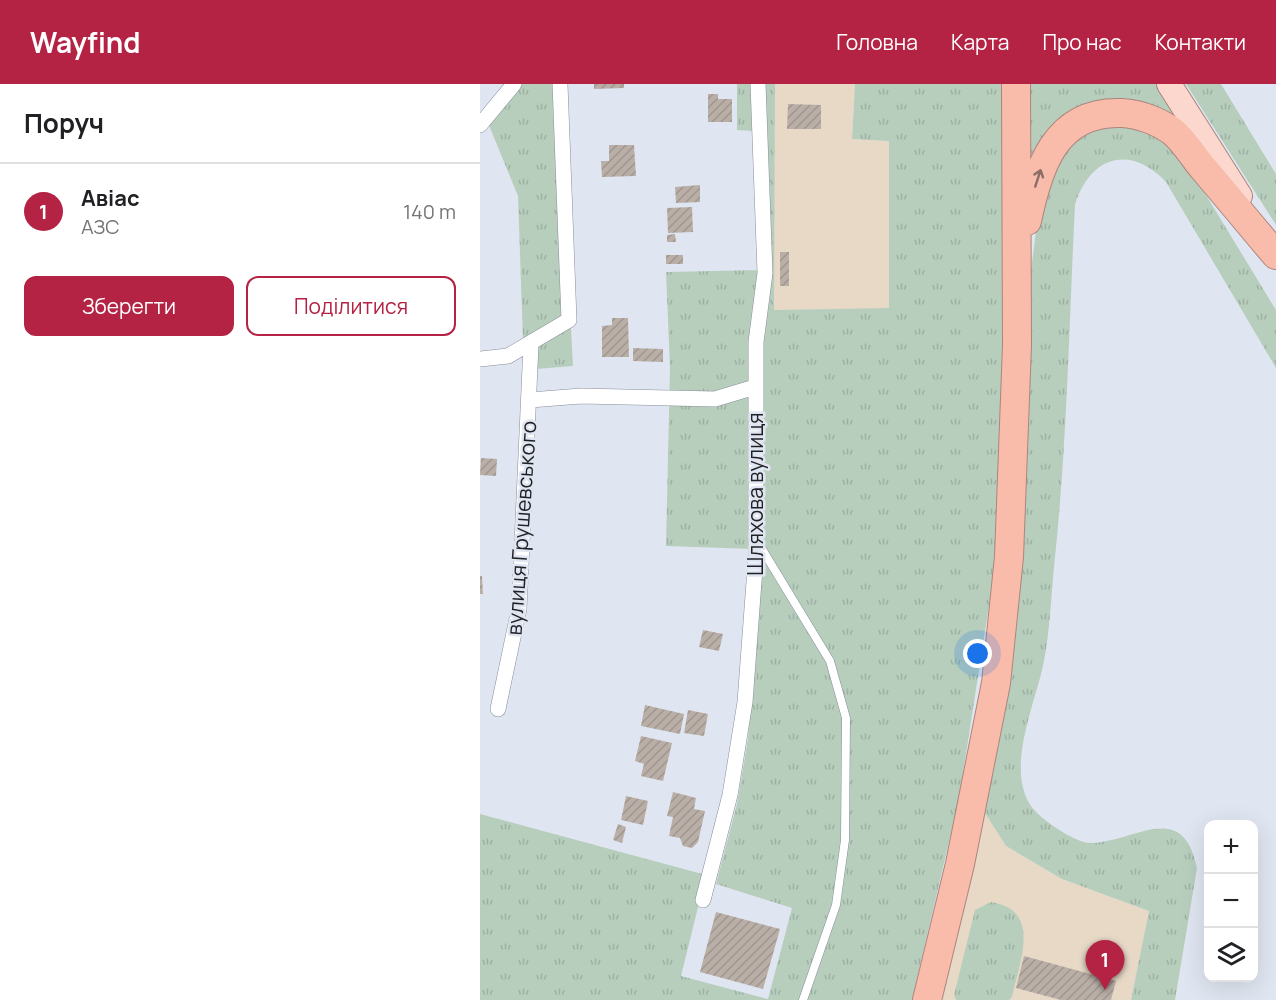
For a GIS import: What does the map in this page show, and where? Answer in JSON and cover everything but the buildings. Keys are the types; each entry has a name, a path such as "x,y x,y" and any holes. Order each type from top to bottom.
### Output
{"highway":[{"path":"927,1000 960,864 996,683 1009,557 1017,345 1016,84"},
{"path":"1016,276 1032,197 1050,152 1074,124 1092,116 1113,113 1131,114 1148,119 1173,132 1276,255"}],"main road":[{"path":"1169,84 1276,255"}],"street":[{"path":"480,125 514,84"},
{"path":"480,359 508,356 531,345 569,320 560,84"},
{"name":"Шляхова вулиця","path":"703,900 730,795 745,702 756,555 756,342 765,273 758,84"},
{"name":"вулиця Грушевського","path":"498,709 519,609 531,345"},
{"path":"530,400 580,396 716,399 755,387"}],"lane":[{"path":"755,537 830,661 846,718 845,840 836,905 803,1000"}],"shaded area":[{"path":"775,84 855,84 852,139 889,141 889,309 773,310"},
{"path":"983,810 1006,846 1062,879 1150,911 1131,1000 938,1000"}],"green space":[{"path":"520,84 557,84 567,329 571,328 573,366 524,370 518,196 488,123"},
{"path":"737,84 753,84 753,131 737,130"},
{"path":"762,84 775,84 774,310 889,308 889,141 852,139 855,84 1003,84 1002,363 997,554 959,799 912,1000 480,1000 480,814 706,875 681,976 768,999 792,908 716,884 737,804 748,739 757,615"},
{"path":"1029,84 1156,84 1177,120 1124,103 1034,156 1028,151"},
{"path":"1186,84 1221,84 1276,174 1276,225"},
{"path":"1095,125 1148,129 1184,159 1276,310 1276,368 1166,182 1139,163 1125,160 1113,161 1101,166 1090,175 1075,205 1065,431 1049,626 1044,661 1025,735 1021,773 1024,790 1031,806 1050,824 1077,839 1092,843 1156,829 1169,829 1181,835 1190,847 1197,868 1175,1000 1131,1000 1149,911 1062,879 1006,846 983,810 1031,356 1031,270 1037,224 1058,156"},
{"path":"761,270 752,549 666,546 670,368 666,272"},
{"path":"991,902 1007,907 1017,915 1022,927 1024,940 1022,954 1012,997 1009,1000 956,1000 954,995 975,910"}],"place":[{"name":"Авіас","path":"1105,990"}]}
